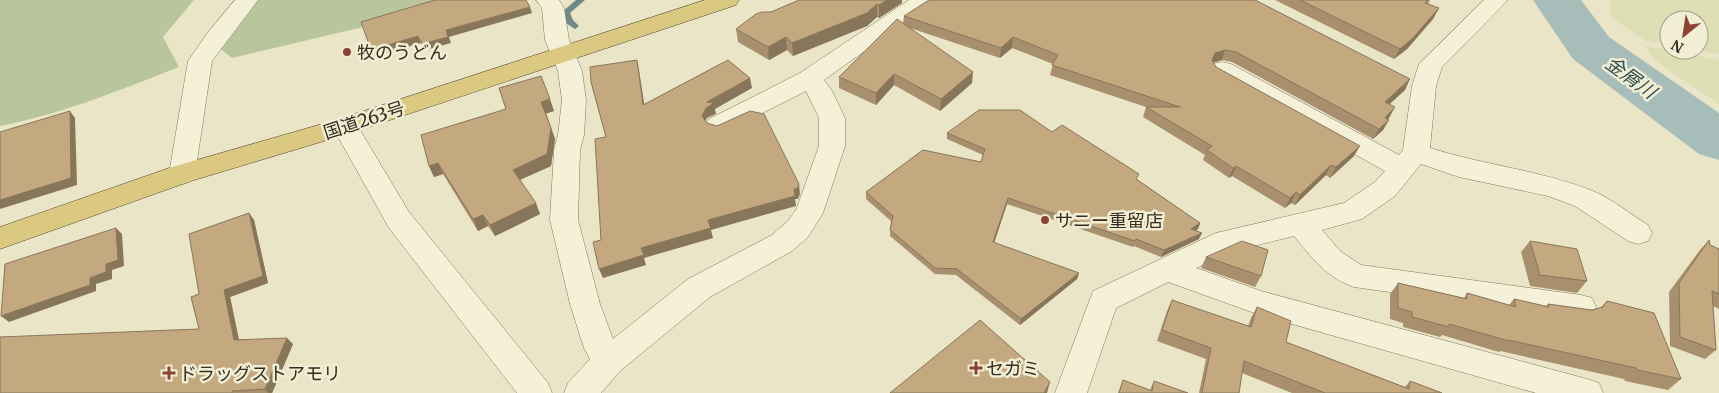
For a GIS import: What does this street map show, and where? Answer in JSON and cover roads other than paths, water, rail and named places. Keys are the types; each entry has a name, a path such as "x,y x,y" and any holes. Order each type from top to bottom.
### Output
{"highway":[{"name":"国道263号","path":"0,238 182,174 345,126 728,0"}],"street":[{"path":"182,174 200,61 217,36 247,0"},
{"path":"547,0 553,8 557,40 570,70 574,100 571,136 567,150 564,220 585,304 600,348 609,361"},
{"path":"718,125 809,79 887,24 925,0"},
{"path":"1071,393 1104,300 1226,241 1352,212 1385,189 1409,161 1415,82 1497,0"},
{"path":"1222,70 1409,161 1459,167 1552,187 1585,199 1638,233"},
{"path":"580,393 609,361 699,288 782,243 798,229 809,214 832,146 832,118 820,91 809,79"},
{"path":"345,126 399,220 536,393"},
{"path":"1300,224 1330,259 1354,274 1380,280 1581,307"},
{"path":"1167,270 1260,303 1587,393"}],"waterway":[{"path":"575,26 569,21 566,12 581,0"},
{"name":"金屑川","path":"1557,0 1591,48 1719,140"}],"place":[{"name":"牧のうどん","path":"347,52"},
{"name":"サニー重留店","path":"1045,220"},
{"name":"セガミ","path":"976,368"},
{"name":"ドラッグストアモリ","path":"169,373"}]}
